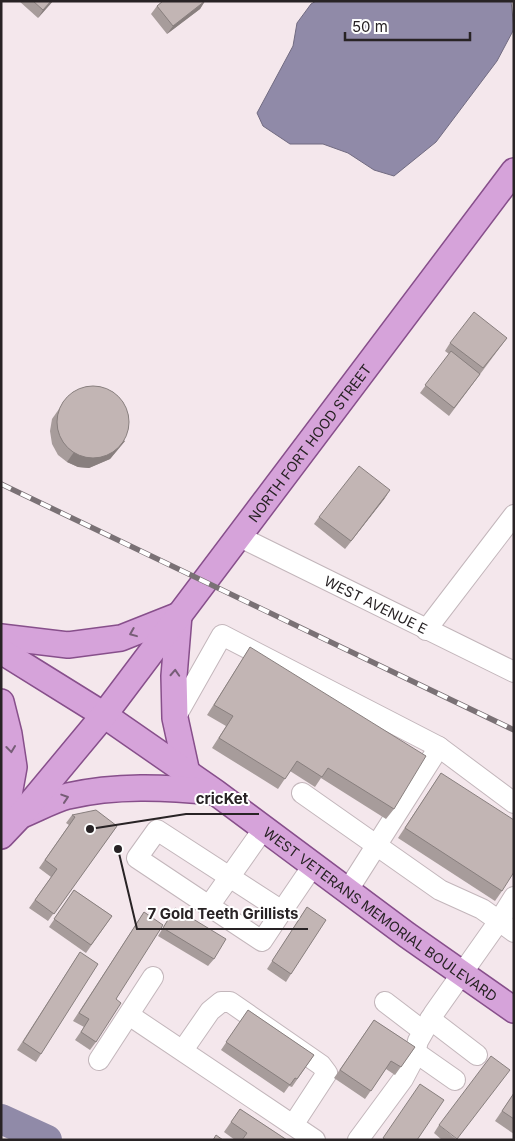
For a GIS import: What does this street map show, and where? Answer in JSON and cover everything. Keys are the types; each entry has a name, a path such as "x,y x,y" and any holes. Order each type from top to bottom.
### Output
{"main road":[{"name":"NORTH FORT HOOD STREET","path":"2,835 104,715 514,171"},
{"path":"1,637 68,645 121,638 179,615 174,676 175,718 187,773"},
{"name":"WEST VETERANS MEMORIAL BOULEVARD","path":"1,650 104,715 215,792 407,935 514,1010"},
{"path":"1,702 9,734 14,767 2,835"},
{"path":"20,816 67,797 107,789 155,787 215,792"}],"street":[{"path":"426,630 514,515"},
{"name":"WEST AVENUE E","path":"238,536 514,672"},
{"path":"175,718 222,635 439,747 514,803"},
{"path":"348,890 378,846 439,747"},
{"path":"302,793 440,890 482,909 506,927"},
{"path":"209,906 264,828"},
{"path":"282,911 158,830 138,858 262,941 314,864"},
{"path":"358,1140 402,1079 413,1060 427,1025 464,974 506,927 514,897"},
{"path":"99,1060 153,977"},
{"path":"183,1050 210,1012 221,1002 230,1002 321,1065 327,1073 293,1124"},
{"path":"385,1002 477,1055"},
{"path":"129,1015 316,1140"},
{"path":"415,1052 455,1080"}],"shaded area":[{"path":"316,1 511,1 514,29 497,61 436,142 394,176 374,170 348,153 323,144 290,144 263,126 257,113 293,46 297,23 311,4"}],"building":[{"path":"33,1 51,1 43,10"},
{"path":"163,1 205,1 173,26 157,6"},
{"path":"474,312 507,338 483,368 450,343"},
{"path":"451,351 480,374 454,408 425,385"},
{"path":"93,386 113,392 123,402 129,422 123,442 113,452 93,458 73,452 63,442 57,422 63,402 73,392"},
{"path":"359,466 390,490 351,541 319,517"},
{"path":"250,647 426,756 394,809 328,768 322,777 297,761 285,779 219,738 233,716 214,705"},
{"path":"441,773 514,820 514,872 502,891 405,828"},
{"path":"96,810 117,826 54,914 35,900 57,869 45,860 75,817 72,815"},
{"path":"74,890 112,916 91,945 54,919"},
{"path":"307,907 326,920 291,974 272,961"},
{"path":"175,908 226,939 214,959 163,928"},
{"path":"144,912 163,925 116,999 121,1003 96,1042 81,1032 89,1019 79,1013"},
{"path":"80,952 98,964 41,1054 23,1042"},
{"path":"248,1010 314,1055 297,1079 295,1078 290,1085 226,1042"},
{"path":"374,1020 415,1047 401,1067 391,1061 371,1091 340,1070"},
{"path":"491,1056 510,1070 457,1139 439,1125"},
{"path":"420,1084 444,1100 417,1140 386,1140 383,1138"},
{"path":"514,1093 514,1119 502,1111"},
{"path":"240,1109 287,1140 242,1140 247,1133 231,1122"},
{"path":"216,1135 223,1140 213,1140"}],"waterway":[{"path":"1,1119 47,1140"}],"railway":[{"path":"1,484 514,730"}],"place":[{"name":"cricKet","path":"90,829"},
{"name":"7 Gold Teeth Grillists","path":"118,849"}]}
